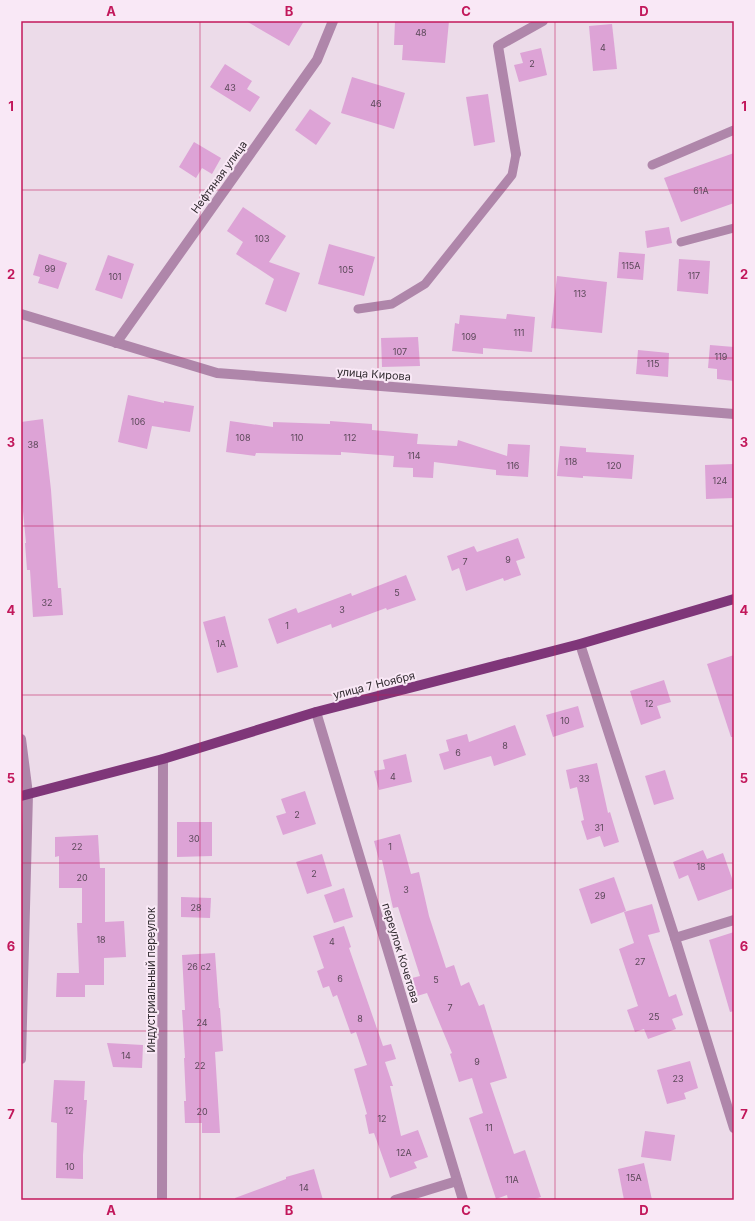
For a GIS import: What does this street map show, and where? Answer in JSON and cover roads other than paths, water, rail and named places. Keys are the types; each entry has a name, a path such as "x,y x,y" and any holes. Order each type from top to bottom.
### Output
{"main road":[{"name":"улица 7 Ноября","path":"24,795 164,759 316,712 580,644 734,599"}],"street":[{"name":"Нефтяная улица","path":"116,343 317,60 333,21"},
{"path":"516,154 498,46 543,21"},
{"name":"улица Кирова","path":"21,314 217,373 734,414"},
{"path":"580,644 675,938 734,1128"},
{"name":"переулок Кочетова","path":"316,712 463,1200"},
{"path":"21,739 24,795 21,1059"},
{"name":"Индустриальный переулок","path":"162,1200 164,759"},
{"path":"675,938 734,920"},
{"path":"395,1200 457,1181"}],"lane":[{"path":"652,165 734,130"},
{"path":"358,309 392,304 425,284 512,175 516,154"},
{"path":"681,242 734,228"}]}
